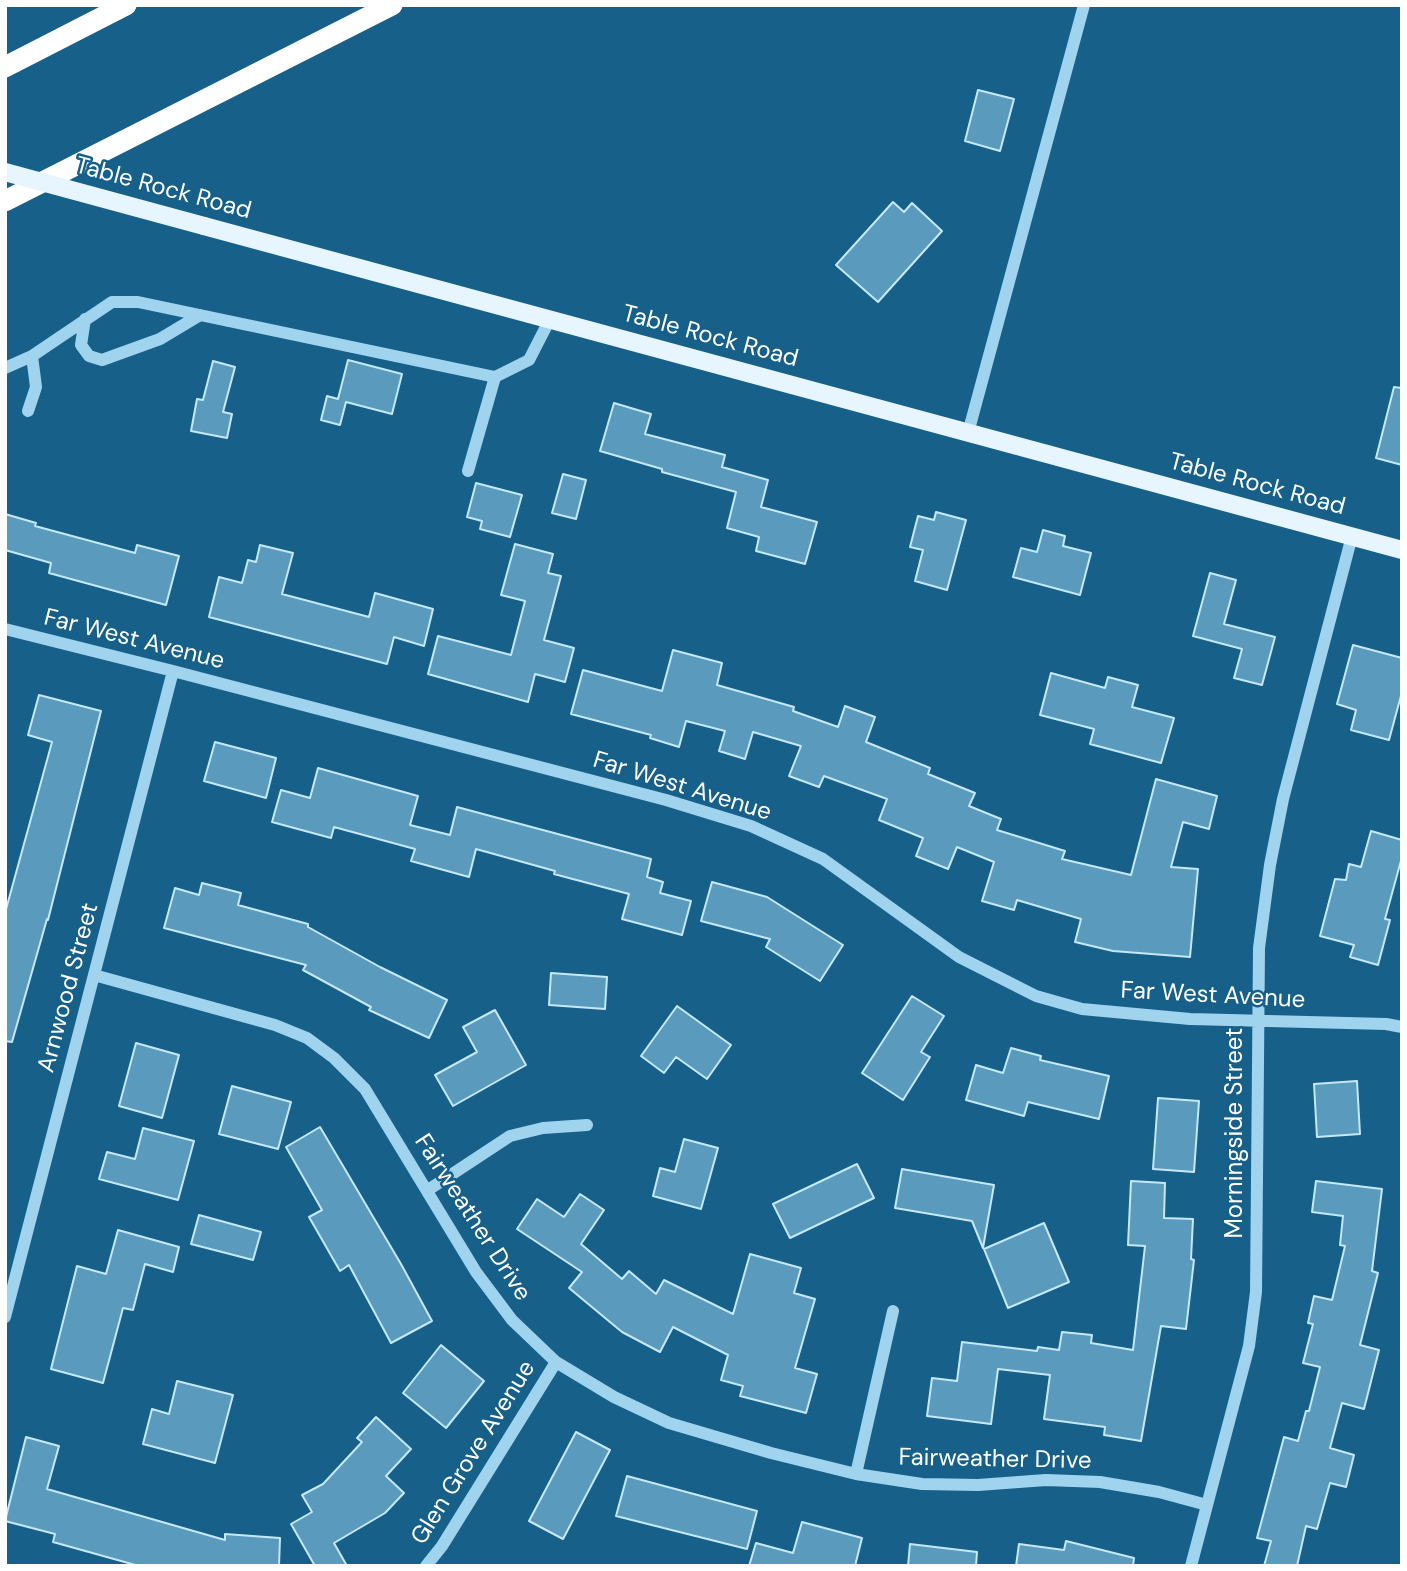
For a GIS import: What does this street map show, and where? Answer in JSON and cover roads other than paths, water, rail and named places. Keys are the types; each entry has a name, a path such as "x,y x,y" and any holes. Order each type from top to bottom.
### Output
{"highway":[{"path":"5,67 126,5"},
{"path":"5,201 392,5"}],"main road":[{"name":"Table Rock Road","path":"5,172 1402,550"}],"street":[{"path":"968,433 1084,5"},
{"path":"5,368 32,356 112,302 138,302 495,377 529,360 550,319"},
{"path":"85,319 81,345 89,356 102,360 160,339 200,315"},
{"path":"28,411 36,387 32,356"},
{"path":"468,471 495,377"},
{"name":"Morningside Street","path":"1191,1566 1249,1346 1256,1292 1259,948 1270,865 1283,799 1352,536"},
{"name":"Far West Avenue","path":"5,629 666,800 751,826 823,859 960,957 1036,996 1082,1009 1190,1019 1402,1027"},
{"name":"Arnwood Street","path":"5,1317 173,671"},
{"name":"Fairweather Drive","path":"94,975 275,1025 307,1038 334,1058 365,1089 428,1189 457,1241 512,1320 556,1363 614,1397 668,1423 856,1474 922,1484 978,1485 1046,1480 1100,1482 1159,1492 1207,1505"},
{"path":"428,1189 510,1136 543,1128 587,1125"},
{"path":"856,1474 893,1311"},
{"name":"Glen Grove Avenue","path":"426,1566 442,1546 556,1363"}]}
